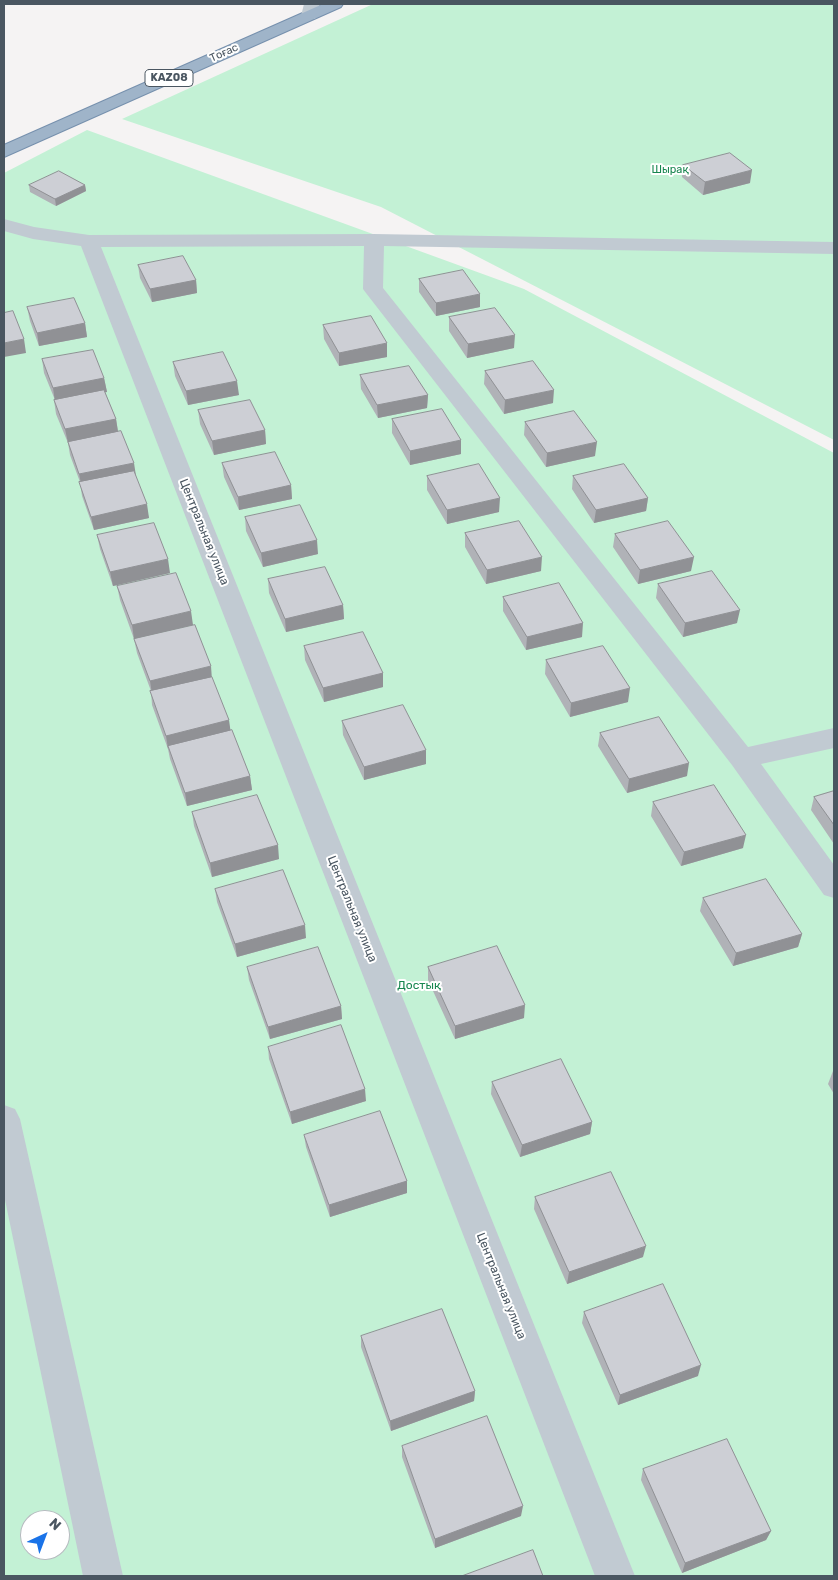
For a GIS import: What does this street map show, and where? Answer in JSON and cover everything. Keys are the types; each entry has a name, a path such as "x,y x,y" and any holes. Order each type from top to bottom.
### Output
{"highway":[{"name":"Тоғас","path":"4,152 310,10 335,4"}],"street":[{"path":"4,225 33,233 89,241 374,240 834,248"},
{"path":"11,244 33,233"},
{"path":"374,240 373,289 742,758 834,887"},
{"name":"Центральная улица","path":"89,241 615,1576"},
{"path":"742,758 834,738"},
{"path":"4,1120 103,1576"}],"green space":[{"name":"Шырақ","path":"373,4 834,4 834,440 381,207 122,119"},
{"name":"Достық","path":"87,130 524,289 834,453 834,1576 4,1576 4,173"}],"building":[{"path":"730,153 752,170 705,182 683,165"},
{"path":"59,171 85,185 55,199 29,185"},
{"path":"183,256 196,280 150,289 138,265"},
{"path":"463,270 480,294 436,303 419,279"},
{"path":"74,298 85,323 37,333 27,307"},
{"path":"495,308 515,335 468,344 449,317"},
{"path":"13,311 24,339 4,343 4,313"},
{"path":"371,316 387,343 339,353 323,325"},
{"path":"93,350 104,378 53,388 42,359"},
{"path":"223,352 237,381 186,391 173,362"},
{"path":"533,361 554,390 505,400 485,371"},
{"path":"409,366 428,395 377,405 360,375"},
{"path":"104,390 116,419 65,429 54,400"},
{"path":"250,400 265,430 212,441 198,410"},
{"path":"442,409 461,440 410,451 392,419"},
{"path":"574,411 597,442 547,453 525,422"},
{"path":"121,431 134,463 79,474 68,442"},
{"path":"275,452 291,485 238,497 222,463"},
{"path":"479,464 500,498 447,510 427,476"},
{"path":"624,464 648,498 596,510 573,476"},
{"path":"134,471 147,504 91,517 79,482"},
{"path":"300,505 317,540 261,553 245,517"},
{"path":"519,521 542,557 487,570 465,533"},
{"path":"668,521 694,557 640,570 615,534"},
{"path":"154,523 168,559 110,572 97,535"},
{"path":"325,567 343,605 285,619 268,579"},
{"path":"712,571 740,610 685,623 658,584"},
{"path":"176,573 191,611 132,625 117,586"},
{"path":"559,583 583,623 527,637 503,597"},
{"path":"195,625 211,666 150,681 134,639"},
{"path":"363,632 383,673 323,688 304,646"},
{"path":"603,646 630,688 571,703 546,660"},
{"path":"212,677 229,720 166,736 150,691"},
{"path":"403,705 426,750 364,767 342,721"},
{"path":"659,717 689,763 629,779 600,733"},
{"path":"232,730 250,776 185,793 168,746"},
{"path":"714,785 746,835 684,852 653,802"},
{"path":"834,791 834,825 814,797"},
{"path":"257,795 278,845 210,863 192,812"},
{"path":"283,870 305,925 235,944 215,889"},
{"path":"766,879 802,934 736,953 703,898"},
{"path":"497,946 525,1005 455,1026 428,967"},
{"path":"318,947 341,1006 268,1027 247,967"},
{"path":"341,1025 365,1089 290,1112 268,1047"},
{"path":"561,1059 592,1122 522,1145 492,1082"},
{"path":"380,1111 407,1181 329,1205 304,1135"},
{"path":"611,1172 646,1246 569,1272 535,1197"},
{"path":"663,1284 701,1365 620,1395 584,1312"},
{"path":"442,1309 475,1391 390,1421 361,1336"},
{"path":"487,1416 523,1506 435,1539 402,1446"},
{"path":"727,1439 771,1531 685,1563 643,1469"},
{"path":"533,1550 543,1576 462,1576"}]}
